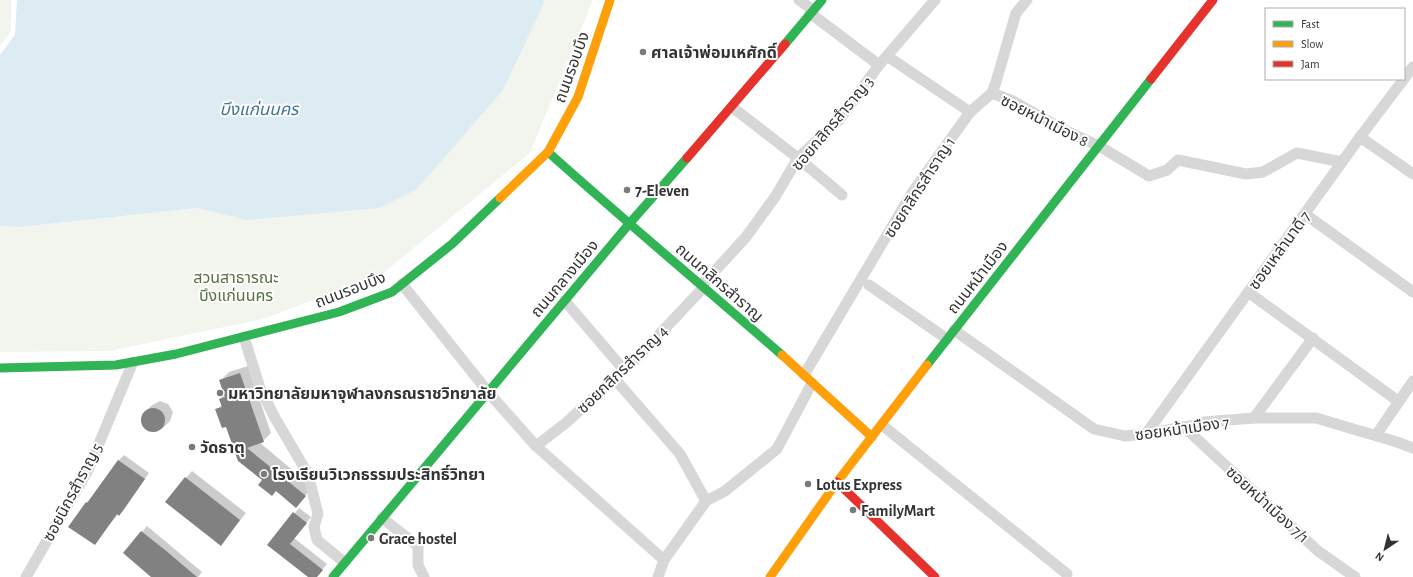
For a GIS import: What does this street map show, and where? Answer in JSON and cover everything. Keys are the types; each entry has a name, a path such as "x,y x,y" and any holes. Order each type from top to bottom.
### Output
{"street":[{"name":"ถนนรอบบึง","path":"0,368 116,365 176,354 339,312 392,292 452,244 548,152 578,97 610,0"},
{"path":"799,0 879,65"},
{"name":"ถนนกลางเมือง","path":"333,577 344,562 629,224 732,107 822,0"},
{"name":"ซอยกสิกรสำราญ 3","path":"703,286 746,237 775,197 798,158 839,120 879,65 935,0"},
{"path":"992,93 1016,13 1027,0"},
{"name":"ถนนหน้าเมือง","path":"773,576 837,482 954,330 1213,0"},
{"path":"887,56 970,112"},
{"name":"ซอยเหล่านาดี 7","path":"1405,78 1413,67"},
{"name":"ซอยเหล่านาดี 7","path":"1146,434 1360,137 1403,80"},
{"name":"ซอยกสิกรสำราญ 1","path":"706,501 725,491 777,449 808,379 912,193 970,112 992,93"},
{"name":"ซอยหน้าเมือง 8","path":"992,93 1013,101 1062,129 1098,146 1149,176 1167,170 1178,160 1246,174 1263,172 1297,153 1342,162"},
{"path":"732,107 798,158 842,195"},
{"path":"1360,137 1413,174"},
{"name":"ถนนกสิกรสำราญ","path":"548,152 629,224 703,286 872,437"},
{"path":"1305,214 1413,292"},
{"path":"402,284 488,392 536,446 664,560"},
{"path":"868,285 947,339"},
{"name":"ซอยกสิกรสำราญ 4","path":"536,446 567,422 637,358 703,286"},
{"path":"1248,292 1398,401"},
{"path":"564,301 624,370"},
{"name":"ซอยหน้าเมือง 7","path":"954,330 1094,429 1125,436 1146,434 1204,422 1254,418 1316,418 1376,435 1413,448"},
{"path":"244,337 260,388 275,418 308,474 318,514 314,527 317,540 344,562"},
{"path":"1254,418 1313,338"},
{"name":"ซอยนิกรสำราญ 5","path":"26,577 88,470 133,362"},
{"path":"614,378 680,454 706,501 664,560 658,577"},
{"path":"1376,435 1413,381"},
{"path":"882,425 1067,574"},
{"name":"ซอยหน้าเมือง 7/1","path":"1184,427 1318,551 1355,577"},
{"path":"837,482 935,577"},
{"path":"382,518 418,546 418,565 424,577"}],"green space":[{"path":"0,0 11,0 11,31 0,46"},
{"name":"สวนสาธารณะ บึงแก่นนคร","path":"543,0 593,0 530,153 382,274 263,319 109,351 0,352 0,226 20,227 197,208 247,220 544,3"}],"water":[{"name":"บึงแก่นนคร","path":"17,0 543,0 544,3 503,90 417,189 379,208 247,220 197,208 20,227 0,226 0,55 15,35"}],"building":[{"path":"240,373 264,442 247,448 306,496 296,508 276,491 272,496 258,485 262,480 238,461 226,427 222,428 215,409 222,407 219,399 225,397 219,380"},
{"path":"153,408 162,411 165,420 162,429 153,432 144,429 141,420 144,411"},
{"path":"118,460 145,479 119,516 117,514 95,545 68,527"},
{"path":"185,477 240,520 221,546 165,502"},
{"path":"293,512 307,523 290,544 323,570 317,577 308,577 267,545"},
{"path":"141,531 197,577 151,577 123,553"}],"traffic: fast":[{"path":"785,44 822,0"},
{"path":"927,365 1151,79"},
{"path":"548,152 782,355"},
{"path":"333,577 629,224 687,158"},
{"path":"0,368 116,365 176,354 339,312 392,292 452,244 500,198"}],"traffic: slow":[{"path":"500,198 548,152 578,97 610,0"},
{"path":"782,355 872,437"},
{"path":"770,577 837,482 927,365"}],"traffic: jam":[{"path":"1151,79 1213,0"},
{"path":"687,158 785,44"},
{"path":"837,482 935,577"}],"place":[{"name":"ศาลเจ้าพ่อมเหศักดิ์","path":"643,52"},
{"name":"7-Eleven","path":"627,190"},
{"name":"มหาวิทยาลัยมหาจุฬาลงกรณราชวิทยาลัย","path":"220,393"},
{"name":"วัดธาตุ","path":"192,447"},
{"name":"โรงเรียนวิเวกธรรมประสิทธิ์วิทยา","path":"264,474"},
{"name":"Lotus Express","path":"808,484"},
{"name":"FamilyMart","path":"853,510"},
{"name":"Grace hostel","path":"371,538"}]}
